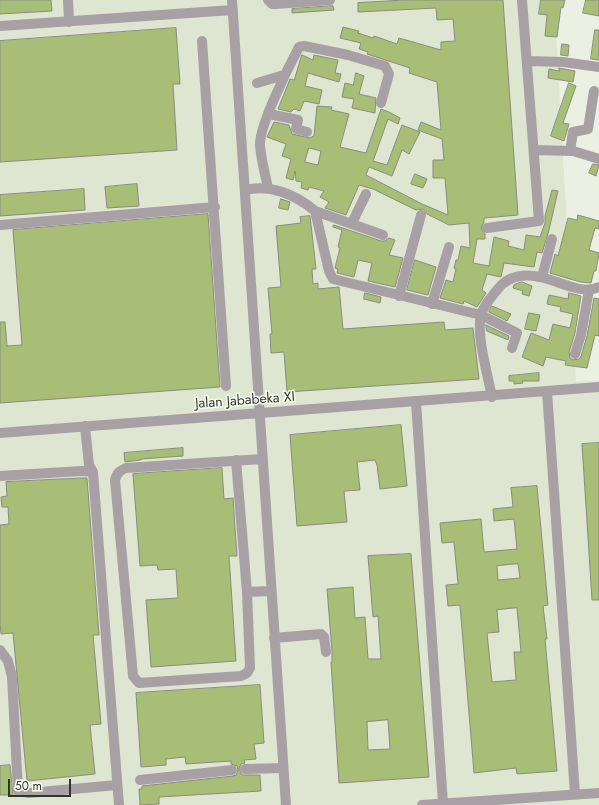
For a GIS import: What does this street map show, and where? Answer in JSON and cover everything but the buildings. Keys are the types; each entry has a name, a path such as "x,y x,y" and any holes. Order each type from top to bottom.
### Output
{"street":[{"path":"68,0 69,22"},
{"path":"268,0 272,4 330,0"},
{"path":"486,228 539,221 522,0"},
{"path":"0,26 69,22 232,5 286,805"},
{"path":"202,41 226,386"},
{"path":"268,188 260,144 269,114 284,75 301,46 356,57 388,68 389,74 381,103"},
{"path":"527,60 563,62 599,67"},
{"path":"257,82 284,75"},
{"path":"570,151 573,132 588,129 594,91"},
{"path":"269,114 298,120 296,129 307,132"},
{"path":"534,150 570,151 599,159"},
{"path":"245,190 268,188 298,199 315,211 383,235"},
{"path":"352,223 366,194"},
{"path":"0,225 214,207"},
{"path":"315,211 332,278 336,281 481,315 517,333 512,348"},
{"path":"399,296 421,215"},
{"path":"542,278 552,239"},
{"path":"432,304 449,247"},
{"path":"492,397 481,334 481,315 486,303 509,279 526,276 594,289 576,354"},
{"name":"Jalan Jababeka XI","path":"0,433 492,397 599,387"},
{"path":"547,392 575,794"},
{"path":"416,402 443,804"},
{"path":"85,426 89,465 93,472 119,805"},
{"path":"236,460 251,662 247,673 241,676 139,683 134,679 115,480 116,474 119,470 126,468 236,460 262,459"},
{"path":"0,476 82,471 93,472"},
{"path":"247,592 271,591"},
{"path":"274,638 321,634 324,637 326,652"},
{"path":"0,650 8,661 12,677 18,791 26,794 117,785"},
{"path":"245,769 283,768"},
{"path":"140,780 232,770"},
{"path":"422,805 599,793"}],"shaded area":[{"path":"0,0 554,0 576,382 599,381 599,805 0,805"}]}
